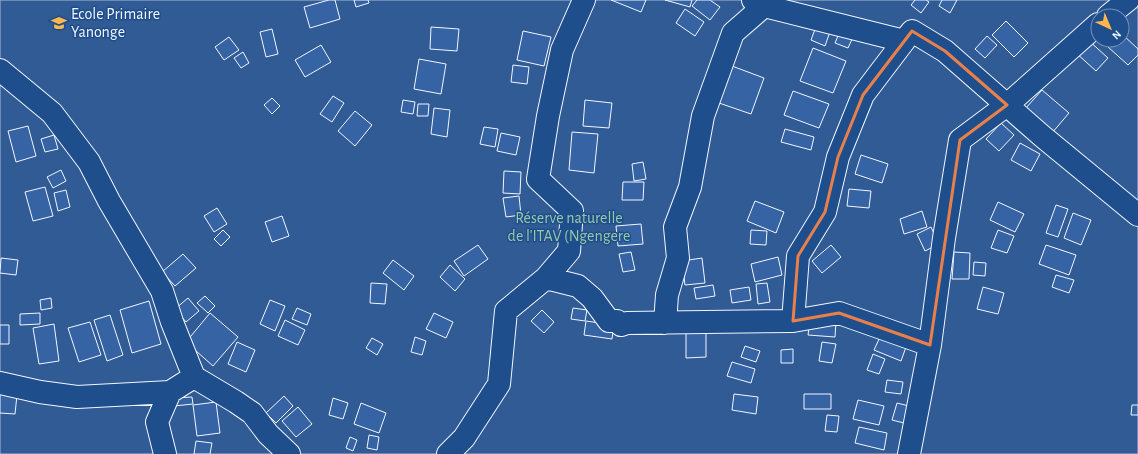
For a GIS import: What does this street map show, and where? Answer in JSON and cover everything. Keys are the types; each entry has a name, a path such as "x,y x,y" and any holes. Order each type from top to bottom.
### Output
{"street":[{"path":"448,454 464,438 499,384 506,311 546,278 569,252 572,211 538,179 548,116 562,50 584,0"},
{"path":"1118,8 1128,0"},
{"path":"665,323 667,295 678,258 676,227 690,187 703,116 733,33 759,3 904,41"},
{"path":"793,321 798,256 825,212 838,157 863,95 912,31 945,51 1138,216"},
{"path":"909,454 930,345 944,238 960,140 1007,105 1090,31"},
{"path":"0,70 52,113 89,162 108,201 162,292 172,322 194,377 252,413 268,434 289,454"},
{"path":"546,278 578,286 592,298 609,321 617,322 621,325 628,323 665,323 701,320 793,321 839,313 930,345"},
{"path":"0,383 40,392 77,397 170,392 194,377"},
{"path":"165,454 157,422 170,392"}],"highlighted area":[{"path":"912,31 945,51 1007,105 960,140 930,345 839,313 793,321 798,256 825,212 838,157 863,95"}],"shaded area":[{"name":"Réserve naturelle de l'ITAV (Ngengere","path":"0,0 1138,0 1138,454 0,454"}],"building":[{"path":"329,0 335,0 340,19 310,28 304,7"},
{"path":"354,0 368,0 369,3 356,7"},
{"path":"611,0 646,0 641,12"},
{"path":"665,0 692,0 690,7"},
{"path":"697,0 710,0 720,7 710,20 692,6"},
{"path":"915,0 926,0 929,2 921,13 911,5"},
{"path":"942,0 957,0 950,13 939,6"},
{"path":"685,9 704,22 695,36 676,23"},
{"path":"818,21 832,26 825,46 811,40"},
{"path":"1006,21 1028,43 1014,57 992,35"},
{"path":"431,27 459,29 457,51 430,49"},
{"path":"272,29 278,54 266,57 260,32"},
{"path":"523,31 551,37 544,66 517,60"},
{"path":"840,31 853,37 848,48 835,43"},
{"path":"987,36 997,45 985,58 975,49"},
{"path":"229,37 239,50 224,60 215,47"},
{"path":"1087,39 1090,42 1090,48 1097,48 1108,58 1096,71 1075,52"},
{"path":"1130,42 1138,49 1138,55 1128,65 1109,48 1130,48"},
{"path":"321,45 331,62 305,77 295,60"},
{"path":"813,48 846,61 833,93 800,81"},
{"path":"243,52 249,63 241,68 234,58"},
{"path":"419,59 446,64 441,94 414,89"},
{"path":"513,65 529,67 527,84 511,82"},
{"path":"732,66 764,78 751,114 719,103"},
{"path":"1042,90 1069,113 1052,133 1025,109"},
{"path":"793,91 829,104 819,128 784,115"},
{"path":"333,96 344,103 332,122 320,114"},
{"path":"272,98 280,106 272,114 264,105"},
{"path":"403,100 415,102 413,114 401,112"},
{"path":"585,100 612,103 609,128 583,126"},
{"path":"418,104 429,104 428,116 417,116"},
{"path":"434,108 450,110 447,137 431,134"},
{"path":"355,111 372,125 355,146 338,131"},
{"path":"1001,123 1014,135 999,151 986,139"},
{"path":"28,126 36,156 16,162 8,131"},
{"path":"484,127 498,129 495,147 480,144"},
{"path":"785,129 814,137 811,150 781,142"},
{"path":"572,132 598,134 594,173 569,170"},
{"path":"501,133 520,137 516,155 497,151"},
{"path":"54,135 58,149 45,152 41,139"},
{"path":"1020,143 1040,154 1031,171 1011,160"},
{"path":"861,155 888,164 882,183 855,174"},
{"path":"643,162 646,179 634,181 632,164"},
{"path":"61,170 66,181 53,188 47,177"},
{"path":"504,171 521,172 520,194 503,193"},
{"path":"623,182 644,182 643,200 622,200"},
{"path":"45,187 53,216 33,221 25,192"},
{"path":"849,189 871,191 869,208 847,206"},
{"path":"66,190 70,207 58,211 54,193"},
{"path":"519,196 521,215 506,217 503,198"},
{"path":"755,201 784,212 776,233 747,221"},
{"path":"998,202 1024,214 1015,232 990,220"},
{"path":"1056,205 1068,209 1058,237 1046,233"},
{"path":"217,208 227,224 214,232 204,216"},
{"path":"922,211 927,227 904,234 900,219"},
{"path":"1073,213 1091,220 1081,245 1064,238"},
{"path":"282,216 289,236 272,242 265,222"},
{"path":"641,224 643,244 618,246 616,226"},
{"path":"931,227 939,244 925,251 917,234"},
{"path":"223,230 230,237 221,246 214,239"},
{"path":"751,230 767,231 766,245 750,244"},
{"path":"998,230 1014,236 1007,253 991,248"},
{"path":"478,245 488,259 464,276 454,261"},
{"path":"831,245 841,257 822,273 812,261"},
{"path":"1046,245 1076,255 1069,275 1039,264"},
{"path":"631,252 635,270 623,272 619,254"},
{"path":"954,252 970,253 969,279 952,279"},
{"path":"183,254 196,268 175,286 162,272"},
{"path":"778,257 782,275 755,282 751,264"},
{"path":"1,258 18,260 16,275 0,273"},
{"path":"702,258 705,283 685,285 682,261"},
{"path":"393,260 414,276 404,290 383,273"},
{"path":"974,262 986,263 985,276 973,275"},
{"path":"450,265 465,279 455,291 440,277"},
{"path":"1056,275 1074,280 1069,293 1052,287"},
{"path":"371,283 387,284 385,304 370,303"},
{"path":"767,283 770,302 758,304 756,284"},
{"path":"713,285 715,296 696,299 694,288"},
{"path":"749,287 751,300 732,303 730,290"},
{"path":"983,287 1004,293 998,314 977,309"},
{"path":"205,296 215,306 208,313 197,303"},
{"path":"51,298 52,308 41,310 40,300"},
{"path":"188,298 199,311 186,322 175,309"},
{"path":"270,300 285,306 275,331 260,324"},
{"path":"149,301 161,344 132,353 120,310"},
{"path":"297,308 311,314 307,325 292,319"},
{"path":"573,308 587,310 585,321 571,319"},
{"path":"542,310 554,322 544,333 531,321"},
{"path":"40,313 40,324 20,325 20,314"},
{"path":"210,313 238,337 213,366 186,342"},
{"path":"434,313 453,322 446,338 426,329"},
{"path":"110,315 123,355 107,361 94,320"},
{"path":"285,320 305,330 298,345 278,336"},
{"path":"810,320 836,322 835,337 808,335"},
{"path":"586,321 614,325 612,339 584,335"},
{"path":"90,322 101,355 79,362 68,328"},
{"path":"54,324 59,361 39,364 33,328"},
{"path":"0,325 9,325 9,344 0,344"},
{"path":"706,326 706,357 686,358 686,327"},
{"path":"415,337 426,341 422,355 411,352"},
{"path":"880,337 906,347 901,361 874,350"},
{"path":"372,338 383,344 377,355 366,348"},
{"path":"237,342 255,350 246,372 228,364"},
{"path":"822,342 836,344 832,363 819,361"},
{"path":"745,346 760,351 756,362 741,357"},
{"path":"793,349 793,363 781,363 781,350"},
{"path":"873,354 885,359 879,374 867,370"},
{"path":"732,362 755,369 751,383 727,376"},
{"path":"887,380 903,382 901,394 885,392"},
{"path":"0,393 17,395 15,414 0,413"},
{"path":"734,394 758,397 756,414 732,410"},
{"path":"804,394 831,394 831,409 804,409"},
{"path":"284,396 293,406 276,423 266,413"},
{"path":"192,397 193,404 174,406 173,398"},
{"path":"333,398 348,403 343,419 329,415"},
{"path":"858,400 884,406 879,425 853,419"},
{"path":"216,402 220,433 197,436 193,405"},
{"path":"361,403 386,413 379,433 354,424"},
{"path":"897,403 909,406 904,423 892,420"},
{"path":"1132,405 1138,405 1138,415 1131,415"},
{"path":"298,407 312,424 296,437 282,421"},
{"path":"827,415 839,416 837,432 825,431"},
{"path":"859,427 887,433 884,450 855,443"},
{"path":"369,435 379,437 377,450 367,448"},
{"path":"350,437 357,440 353,451 346,448"},
{"path":"196,441 212,443 210,454 194,454"}],"place":[{"name":"Ecole Primaire Yanonge","path":"59,23"}]}
